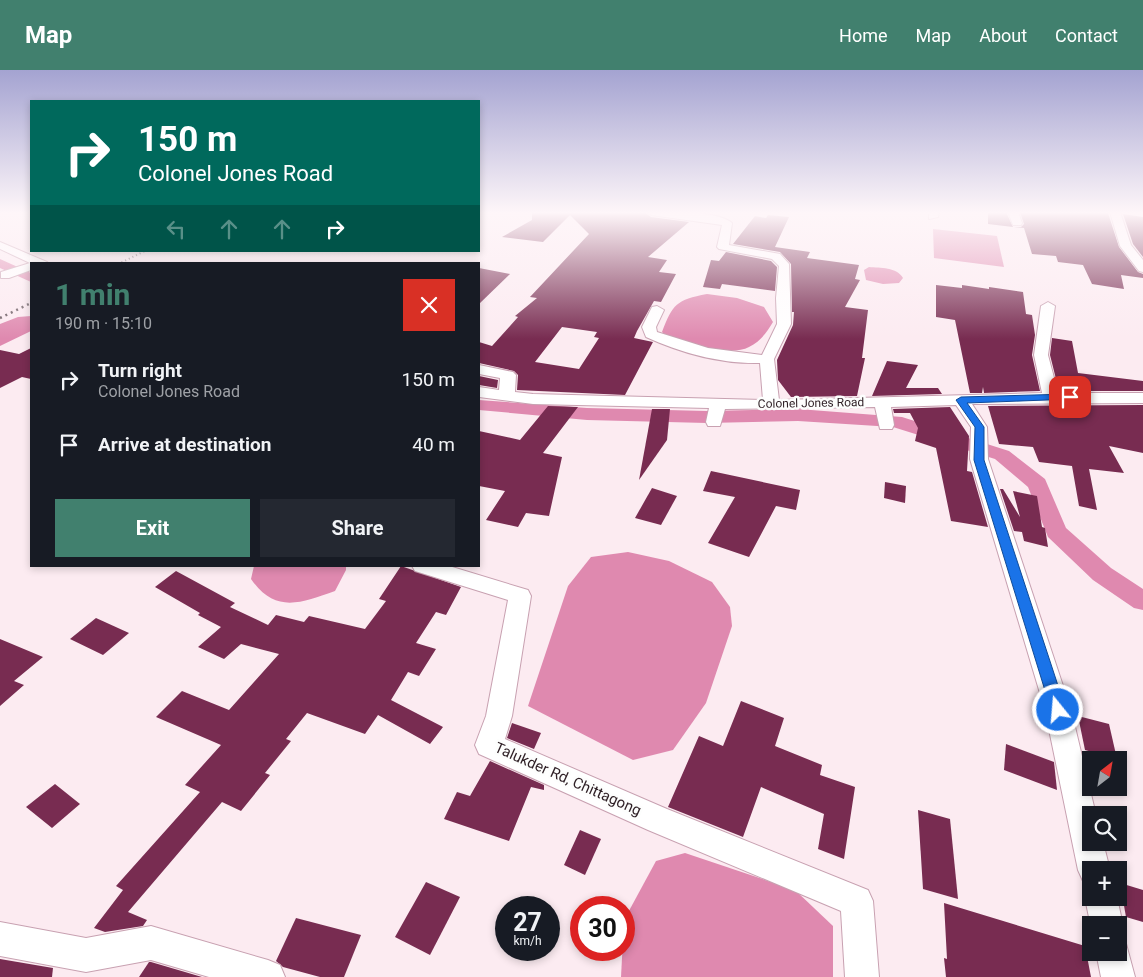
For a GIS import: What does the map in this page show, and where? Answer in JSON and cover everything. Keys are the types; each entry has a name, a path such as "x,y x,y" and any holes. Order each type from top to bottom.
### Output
{"street":[{"path":"11,254 30,262"},
{"path":"767,254 776,256 785,266 782,298 784,324 767,359 772,405"},
{"path":"1132,254 1143,268"},
{"path":"5,275 30,267"},
{"path":"1048,306 1041,355 1051,398"},
{"path":"657,310 649,327 651,334 666,342 700,351 767,359"},
{"path":"480,370 508,375 507,396"},
{"name":"Colonel Jones Road","path":"480,392 507,396 716,410 772,405 884,412 961,400 1143,398"},
{"path":"557,416 565,400"},
{"path":"961,400 980,427 979,460 1058,710 1092,861"},
{"name":"Talukder Rd, Chittagong","path":"426,567 520,596 499,716 489,744 658,820 858,901 862,977"},
{"path":"0,939 86,955 150,943 268,977"},
{"path":"1115,961 1118,977"}],"shaded area":[{"path":"934,254 1001,254 1004,267 934,258"},
{"path":"869,267 893,270 903,278 899,283 883,284 866,280 864,270"},
{"path":"707,294 737,298 764,307 773,322 763,336 753,345 741,350 732,351 709,349 669,339 662,332 669,315 677,305 682,301"},
{"path":"30,316 30,331 0,346 0,324 18,317"},
{"path":"628,552 669,561 712,582 730,607 732,626 706,703 673,750 633,760 528,706 568,586 591,557"},
{"path":"254,567 346,567 335,591 300,602 289,603 269,597 251,579"},
{"path":"685,853 795,890 833,926 833,977 621,977 622,961 635,961 635,900 656,861"}],"building":[{"path":"570,254 651,254 648,257 667,260 659,272 676,274 661,302 654,301 634,338 653,342 625,395 517,390 518,375 514,371 480,363 480,342 492,346 518,317 515,316 537,298 530,297","holes":["562,327 597,332 594,337 599,338 579,369 535,362"]},
{"path":"724,254 738,254 771,261 777,267 775,291 722,284 720,289 703,287 711,260 719,261"},
{"path":"782,254 809,254 807,258 859,265 855,279 860,280 845,307 868,310 862,358 865,358 857,396 791,397 778,380 777,360 793,325 791,264"},
{"path":"1036,254 1125,254 1138,272 1143,274 1143,278 1121,275 1124,289 1092,284 1083,265 1058,262 1056,256"},
{"path":"480,268 510,274 480,303"},
{"path":"936,285 962,288 962,285 989,289 989,287 1023,292 1026,314 1032,315 1035,335 1032,355 1040,391 984,393 983,387 982,393 970,393 955,320 936,317"},
{"path":"1052,338 1072,341 1078,373 1143,381 1143,391 1059,391 1050,355"},
{"path":"30,348 30,379 22,377 0,388 0,350 19,354"},
{"path":"887,361 918,365 906,388 938,388 942,394 872,396"},
{"path":"480,376 498,380 497,388 480,385"},
{"path":"1143,405 1143,453 1109,446 1124,473 1089,469 1097,510 1079,506 1072,466 1039,462 1033,447 999,444 988,406"},
{"path":"548,406 578,407 543,453 562,457 549,516 526,513 518,527 486,520 505,491 480,486 480,431 520,440"},
{"path":"950,407 969,436 967,471 972,472 988,527 951,521 936,448 915,441 918,428 910,413 894,413 893,409"},
{"path":"652,409 670,409 667,440 639,480"},
{"path":"711,471 800,490 796,510 776,506 749,557 708,543 735,497 703,491"},
{"path":"885,482 906,486 905,503 884,498"},
{"path":"652,488 677,496 661,525 635,518"},
{"path":"1000,489 1003,489 1020,517 1013,491 1037,496 1042,527 1045,528 1048,547 1024,541 1022,532 1014,531"},
{"path":"400,567 461,587 446,615 436,612 416,643 436,649 419,676 408,672 391,700 443,727 430,744 378,715 365,734 307,713 286,739 291,741 265,773 270,775 241,811 222,802 128,912 147,920 143,926 105,932 94,928 123,890 116,886 200,792 185,785 221,745 156,717 182,691 229,710 279,654 241,644 224,659 198,647 221,627 198,615 200,613 155,587 176,571 235,603 230,607 268,625 276,615 304,622 309,616 365,629 386,601 379,599"},
{"path":"96,618 129,633 103,655 70,639"},
{"path":"0,639 43,657 14,681 24,685 0,706"},
{"path":"741,701 784,718 775,746 822,765 820,775 855,787 844,859 818,849 824,814 761,787 743,837 668,807 699,736 723,746"},
{"path":"1078,716 1109,724 1115,751 1085,750"},
{"path":"512,723 541,733 534,749 507,738"},
{"path":"1006,744 1054,762 1057,790 1004,770"},
{"path":"490,761 544,785 544,790 531,787 509,841 444,819 457,792 470,796"},
{"path":"55,784 80,804 52,828 26,807"},
{"path":"918,810 950,819 958,899 923,889"},
{"path":"580,830 601,839 585,875 564,865"},
{"path":"426,882 460,897 430,955 395,937"},
{"path":"1127,885 1143,890 1143,922 1126,916 1124,906 1127,906"},
{"path":"944,903 1082,945 1082,961 1088,961 1091,977 946,977 944,958 947,959"},
{"path":"296,918 361,935 344,977 320,977 283,967 276,961"},
{"path":"0,959 53,968 52,977 0,977"},
{"path":"149,962 151,962 202,977 139,977"}],"waterway":[{"path":"0,263 30,278"},
{"path":"480,405 587,414 707,417 798,415 895,421 1002,455 1038,484 1056,532 1102,574 1143,601"}],"railway":[{"path":"122,262 138,254"},
{"path":"0,318 30,303"}],"route":[{"path":"1058,710 979,460 980,427 961,400 1070,397"}]}
